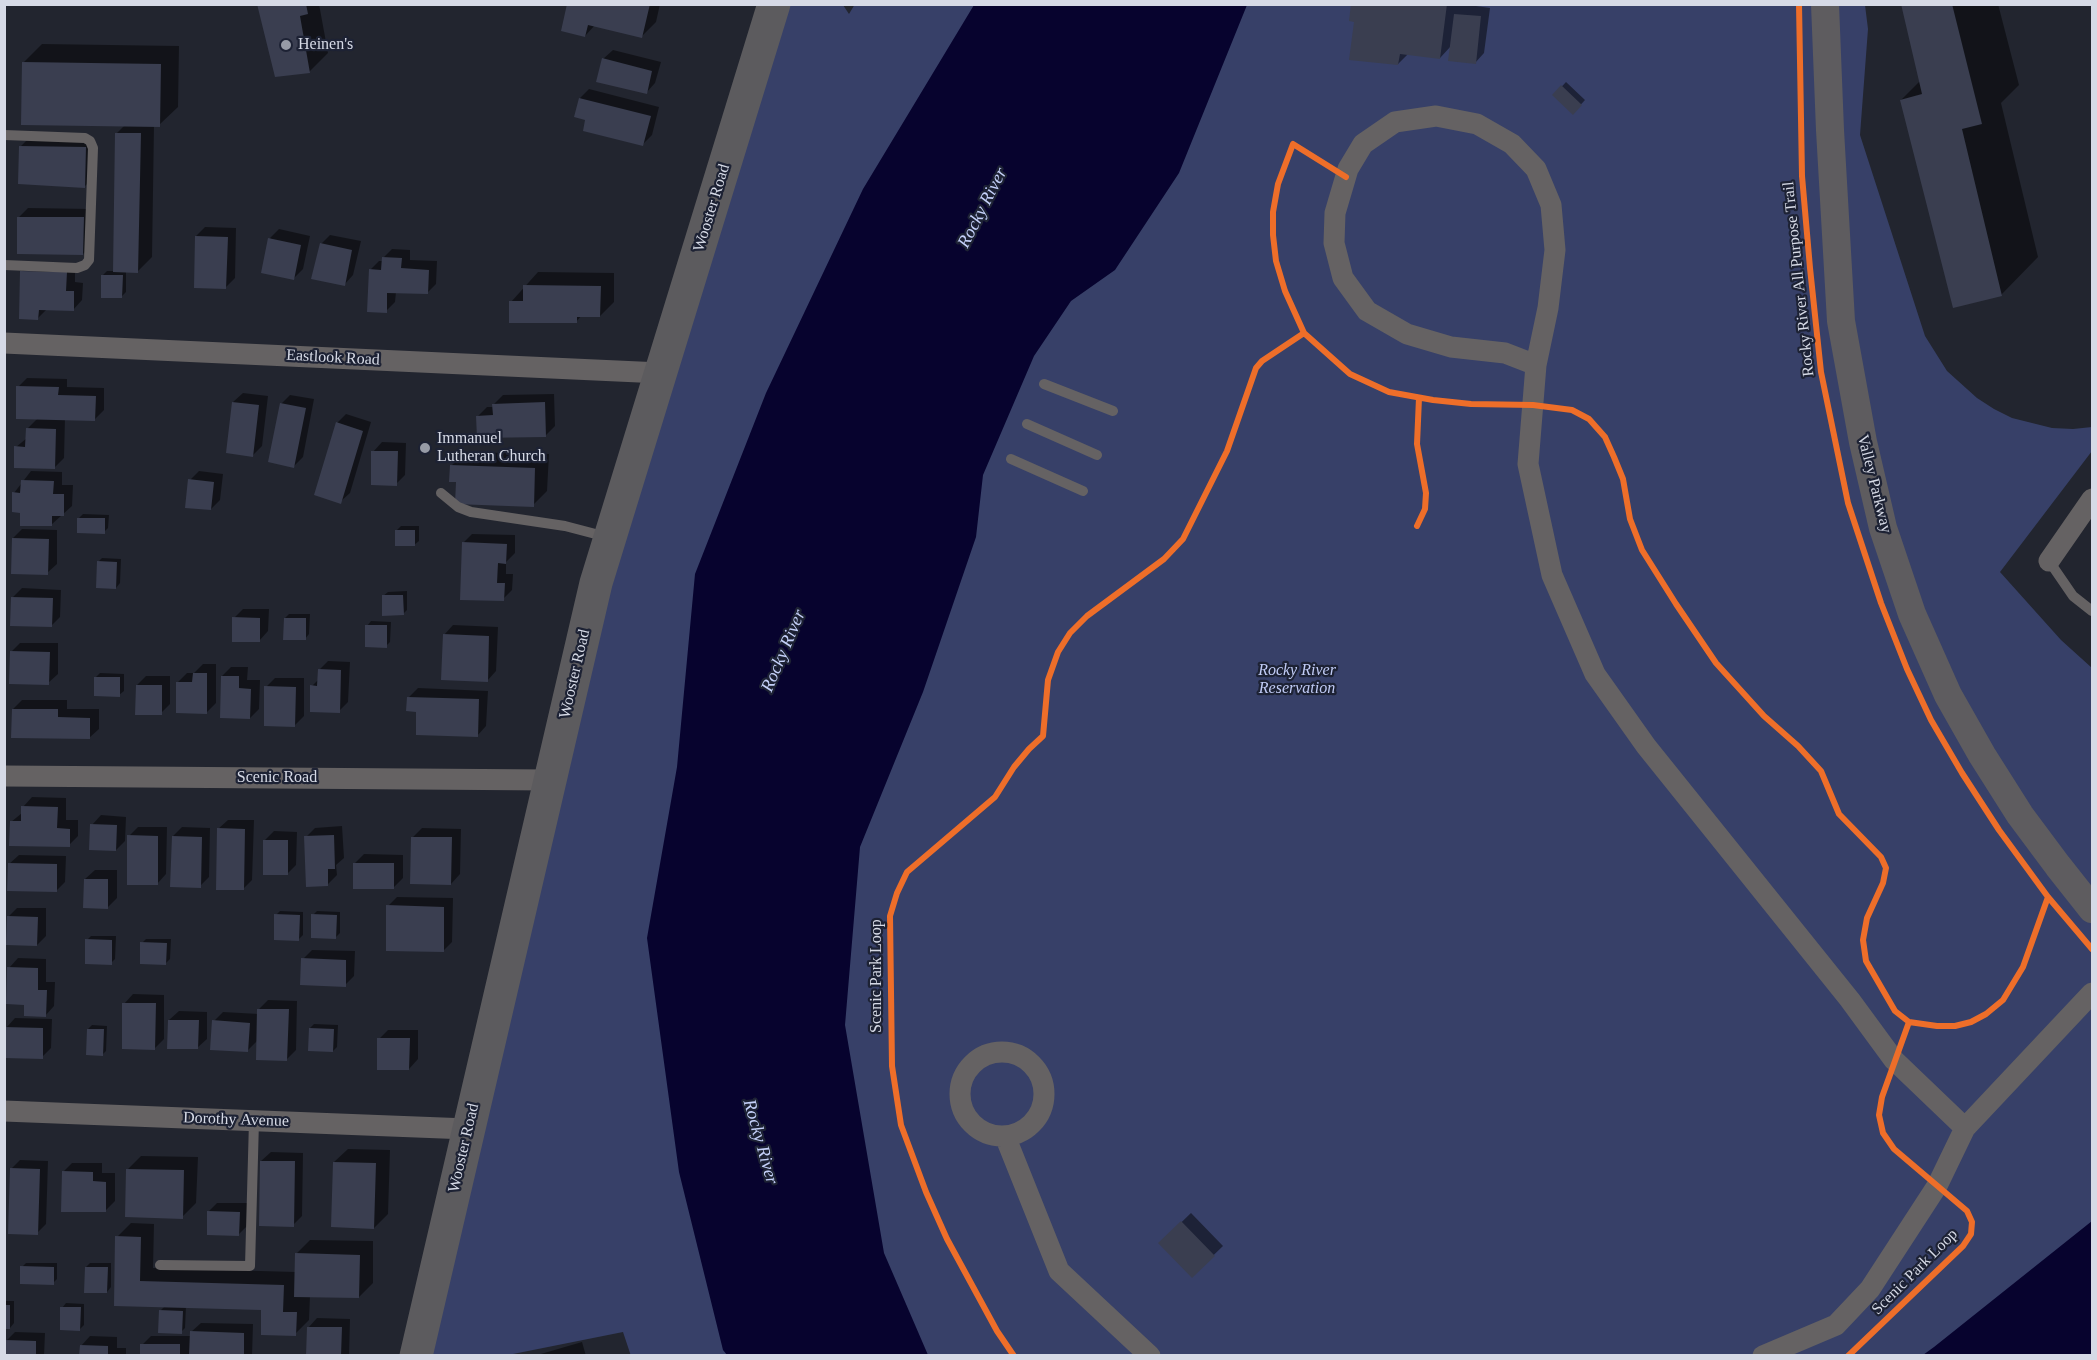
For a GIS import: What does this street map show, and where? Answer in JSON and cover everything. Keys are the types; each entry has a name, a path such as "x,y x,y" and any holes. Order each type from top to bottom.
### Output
{"main road":[{"name":"Wooster Road","path":"416,1356 596,583 774,4"}],"street":[{"name":"Valley Parkway","path":"1825,4 1841,321 1863,442 1883,528 1912,614 1948,695 1982,755 2020,814 2092,909"},
{"path":"1536,365 1505,353 1451,347 1407,334 1367,311 1343,278 1334,243 1335,213 1348,169 1363,144 1395,122 1436,116 1477,124 1512,144 1536,169 1551,205 1555,250 1548,308 1536,365 1528,464 1552,575 1595,674 1646,746 1843,991 1894,1060 1965,1128"},
{"name":"Eastlook Road","path":"4,343 662,374"},
{"path":"2049,561 2092,499"},
{"name":"Scenic Road","path":"4,776 550,780"},
{"path":"1763,1356 1836,1325 1870,1289 1937,1186 1965,1128 2092,993"},
{"path":"994,1052 1013,1053 1030,1062 1042,1077 1045,1096 1040,1114 1028,1129 1005,1136 991,1135 974,1126 962,1111 959,1092 964,1074 977,1059 994,1052"},
{"name":"Dorothy Avenue","path":"4,1111 468,1129"},
{"path":"1005,1136 1059,1271 1150,1356"}],"lane":[{"path":"4,135 85,138 90,141 93,148 89,260 85,266 77,268 4,265"},
{"path":"1044,384 1113,411"},
{"path":"1027,424 1097,455"},
{"path":"1011,459 1083,491"},
{"path":"441,493 458,507 471,513 565,526 610,538"},
{"path":"2049,561 2073,596 2092,611"},
{"path":"160,1265 250,1266 254,1121"}],"green space":[{"name":"Rocky River Reservation","path":"855,4 1865,5 1868,29 1860,135 1925,336 1947,371 1977,398 1994,409 2012,418 2052,428 2092,427 2092,451 2000,572 2061,640 2092,668 2092,1355 631,1356 623,1332 508,1355 430,1356 584,612 777,5 843,5 849,14"}],"water":[{"name":"Rocky River","path":"974,5 1247,5 1179,173 1115,270 1071,301 1034,356 983,475 976,537 923,692 860,847 845,1025 884,1253 928,1355 727,1355 723,1350 679,1172 647,938 677,767 695,574 766,393 863,189"},
{"path":"2092,1221 2092,1355 1923,1355 1934,1347"}],"building":[{"name":"Heinen's","path":"257,4 306,4 308,14 300,16 310,73 275,77"},
{"path":"567,4 650,4 642,38 588,25 585,37 561,31"},
{"path":"1351,4 1447,4 1440,59 1400,54 1398,65 1349,60 1354,22 1349,21"},
{"path":"1901,4 1952,4 1982,124 1962,129 2002,296 1953,308 1900,100 1922,94"},
{"path":"1454,14 1481,16 1476,64 1448,61"},
{"path":"602,58 652,71 647,94 596,82"},
{"path":"22,62 161,64 160,127 21,125"},
{"path":"1561,85 1582,105 1573,115 1552,95"},
{"path":"579,98 651,116 643,146 583,131 585,120 574,117"},
{"path":"115,133 141,133 138,273 113,272"},
{"path":"19,146 86,147 85,188 18,184"},
{"path":"17,217 84,217 83,255 17,254"},
{"path":"195,236 228,237 226,289 194,288"},
{"path":"268,238 301,245 294,280 261,273"},
{"path":"320,243 352,250 345,286 311,279"},
{"path":"382,257 402,258 401,268 429,270 428,294 387,293 387,313 367,312 369,269 381,270"},
{"path":"20,271 67,272 66,291 74,291 74,311 39,310 38,320 19,319"},
{"path":"101,275 123,275 122,298 101,298"},
{"path":"523,285 601,286 600,317 577,317 577,323 509,323 509,301 523,301"},
{"path":"16,386 59,387 58,395 96,396 95,421 16,419"},
{"path":"232,402 259,405 253,457 226,453"},
{"path":"545,402 546,437 477,438 476,416 493,415 492,404"},
{"path":"280,403 306,408 294,468 268,462"},
{"path":"336,422 363,431 341,504 314,495"},
{"path":"26,428 56,429 55,469 14,468 14,446 25,447"},
{"path":"371,451 398,451 397,486 371,485"},
{"path":"450,465 535,468 534,507 455,504 456,482 449,482"},
{"path":"188,479 214,482 211,510 185,508"},
{"path":"21,480 54,481 53,494 64,494 64,516 52,516 52,526 20,526 20,513 12,512 12,492 20,493"},
{"path":"77,518 105,518 105,534 77,533"},
{"path":"395,530 415,530 415,546 395,546"},
{"path":"12,538 49,539 48,575 11,574"},
{"path":"462,542 507,544 506,564 498,563 497,583 505,583 504,601 460,600"},
{"path":"97,561 117,562 116,589 96,588"},
{"path":"382,595 403,595 404,615 382,616"},
{"path":"11,597 53,598 52,627 10,626"},
{"path":"232,617 260,618 260,642 232,642"},
{"path":"284,618 306,618 306,640 283,640"},
{"path":"365,625 387,625 387,648 365,647"},
{"path":"443,634 489,636 488,682 441,680"},
{"path":"10,651 50,652 49,685 9,684"},
{"path":"318,669 341,670 340,713 310,712 310,685 317,686"},
{"path":"193,673 207,673 207,714 176,713 176,682 192,682"},
{"path":"221,676 239,676 239,688 251,689 250,719 220,718"},
{"path":"94,677 120,677 120,697 94,696"},
{"path":"136,685 162,685 162,715 135,715"},
{"path":"264,686 296,687 295,727 264,726"},
{"path":"407,697 479,699 478,737 416,735 416,712 406,711"},
{"path":"12,709 58,709 58,717 90,718 90,739 11,738"},
{"path":"21,806 58,807 57,828 70,829 70,847 9,846 10,821 21,821"},
{"path":"90,824 117,825 116,851 89,850"},
{"path":"217,828 245,829 244,890 216,890"},
{"path":"127,835 158,836 158,885 127,885"},
{"path":"334,835 335,869 328,869 328,886 306,887 304,836"},
{"path":"172,836 202,837 201,888 170,887"},
{"path":"411,837 452,837 451,885 410,884"},
{"path":"263,840 288,840 288,875 263,875"},
{"path":"8,863 57,864 57,892 7,891"},
{"path":"353,863 394,863 394,889 353,889"},
{"path":"84,879 108,879 108,909 83,908"},
{"path":"386,905 444,907 444,952 386,951"},
{"path":"274,914 300,915 299,941 274,940"},
{"path":"311,914 337,915 336,939 311,938"},
{"path":"7,916 38,917 37,946 6,945"},
{"path":"85,939 112,940 112,965 85,964"},
{"path":"140,942 167,943 166,965 140,964"},
{"path":"301,958 346,960 346,987 300,985"},
{"path":"7,967 38,968 38,990 47,990 46,1017 24,1016 24,1005 6,1004"},
{"path":"122,1003 156,1003 155,1050 122,1049"},
{"path":"257,1009 289,1009 287,1061 256,1060"},
{"path":"168,1020 199,1020 198,1049 167,1049"},
{"path":"212,1020 250,1023 248,1052 210,1050"},
{"path":"4,1027 43,1028 43,1059 4,1058"},
{"path":"309,1028 334,1029 333,1052 308,1051"},
{"path":"87,1029 104,1029 103,1056 86,1055"},
{"path":"377,1038 410,1038 409,1070 377,1070"},
{"path":"260,1161 295,1161 294,1227 259,1226"},
{"path":"333,1162 376,1163 374,1229 331,1227"},
{"path":"10,1168 40,1169 38,1235 8,1234"},
{"path":"126,1169 184,1170 183,1219 125,1217"},
{"path":"62,1171 93,1172 93,1181 106,1182 106,1212 61,1212"},
{"path":"207,1211 240,1212 239,1236 207,1235"},
{"path":"1181,1221 1215,1256 1192,1278 1158,1243"},
{"path":"115,1236 141,1237 140,1281 284,1285 283,1312 297,1312 296,1336 261,1335 261,1310 114,1306"},
{"path":"295,1253 360,1255 359,1298 294,1297"},
{"path":"20,1266 54,1267 54,1285 20,1284"},
{"path":"85,1267 108,1267 107,1293 84,1293"},
{"path":"4,1305 10,1305 10,1329 4,1329"},
{"path":"60,1307 81,1307 80,1331 60,1330"},
{"path":"159,1310 183,1311 182,1334 158,1333"},
{"path":"307,1327 342,1327 341,1356 306,1356"},
{"path":"190,1331 244,1333 244,1356 189,1356"},
{"path":"5,1340 36,1341 36,1356 4,1356"},
{"path":"140,1344 180,1344 180,1356 140,1356"},
{"path":"80,1345 108,1346 108,1356 79,1356"}],"cycle path":[{"name":"Rocky River All Purpose Trail","path":"1799,4 1802,176 1810,268 1821,372 1848,503 1881,603 1907,669 1931,720 1999,830 2048,897 2092,949"},
{"path":"1346,177 1293,144 1278,184 1273,212 1276,261 1285,291 1304,333 1350,374 1389,392 1471,404 1533,405 1572,410 1589,419 1605,437 1623,479 1630,519 1642,550 1676,604 1716,663 1764,716 1798,746 1821,771 1839,814 1881,857 1886,868 1883,883 1867,918 1863,940 1866,961 1895,1011 1909,1022 1937,1026 1955,1026 1971,1022 1986,1014 2003,1000 2023,967 2048,897"},
{"name":"Scenic Park Loop","path":"1014,1356 997,1331 947,1239 926,1192 901,1125 892,1066 890,916 907,872 995,797 1014,767 1043,736 1048,680 1058,652 1070,633 1087,616 1164,559 1183,539 1227,451 1256,368 1262,361 1304,333"},
{"path":"1417,526 1425,509 1426,493 1417,444 1419,398"},
{"name":"Scenic Park Loop","path":"1848,1356 1963,1246 1971,1234 1972,1222 1967,1211 1894,1149 1883,1133 1879,1115 1882,1097 1909,1022"}],"place":[{"name":"Heinen's","path":"286,45"},
{"name":"Immanuel Lutheran Church","path":"425,448"}]}
